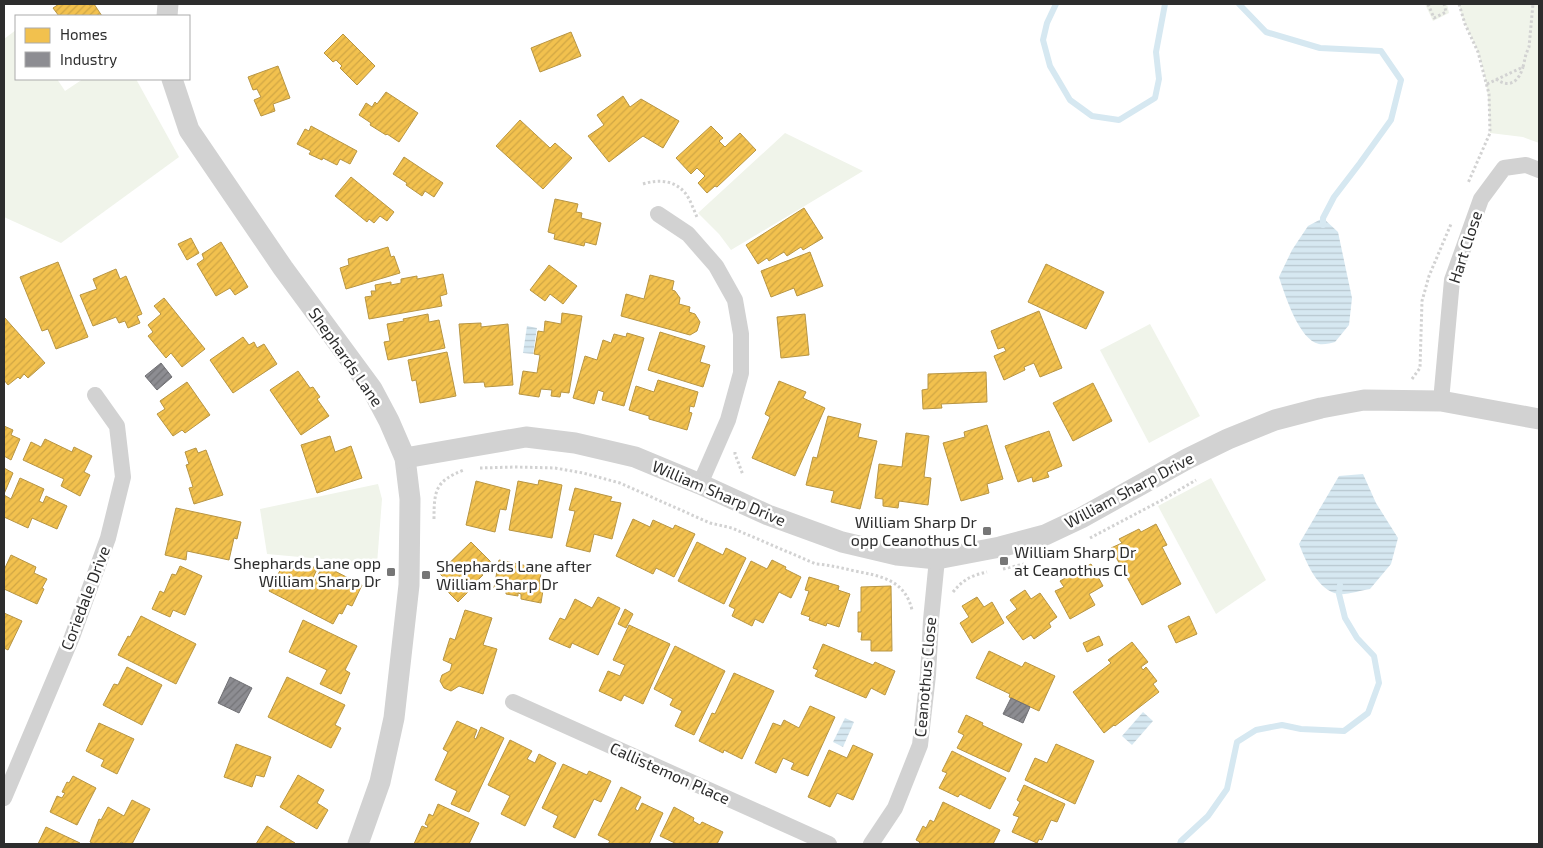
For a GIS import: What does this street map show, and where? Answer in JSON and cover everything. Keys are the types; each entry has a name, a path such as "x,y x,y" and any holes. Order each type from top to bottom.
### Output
{"street":[{"name":"Shephards Lane","path":"172,80 189,130 282,268 372,389 389,421 405,458 410,499 409,585 394,718 380,782 358,844"},
{"name":"Hart Close","path":"1441,401 1452,280 1481,199 1504,168 1526,165 1539,170"},
{"path":"658,214 688,234 716,266 735,300 741,334 741,373 728,420 700,484"},
{"name":"Coriedale Drive","path":"4,798 72,637 108,538 123,476 117,426 95,395"},
{"name":"William Sharp Drive","path":"405,458 526,437 575,444 634,457 768,515 842,542 897,555 937,559 1000,547 1044,535 1081,518 1187,459 1228,439 1275,420 1321,408 1364,400 1441,401 1539,419"},
{"name":"Ceanothus Close","path":"872,844 895,808 920,744 928,676 930,620 937,559"},
{"name":"Callistemon Place","path":"512,702 828,844"}],"path":[{"path":"1428,4 1434,18 1446,12 1444,4"},
{"path":"1459,4 1464,24 1478,52 1489,94 1490,133 1467,186"},
{"path":"1496,79 1503,84 1512,83 1521,75 1529,47 1533,4"},
{"path":"1487,84 1523,67"},
{"path":"1405,383 1414,378 1420,368 1422,301 1429,276 1452,222"},
{"path":"474,468 555,468 620,483 710,523 732,528 816,564 826,564 884,577 897,585 907,596 913,613"},
{"path":"434,519 434,500 438,487 448,477 464,470"},
{"path":"1082,542 1105,532 1201,476"},
{"path":"996,570 1028,563"},
{"path":"952,593 961,582 970,576 988,572"}],"shaded area":[{"path":"1425,4 1447,4 1449,13 1433,21"},
{"path":"1459,4 1539,4 1539,143 1523,137 1490,133 1484,74 1479,55"},
{"path":"15,31 15,80 58,80 65,91 82,80 137,80 179,157 61,243 4,217 4,39"},
{"path":"785,133 863,171 731,250 719,234 698,213"},
{"path":"1323,218 1338,232 1352,298 1349,325 1335,342 1319,344 1312,341 1299,326 1279,277 1292,250 1308,226"},
{"path":"1150,324 1200,416 1149,443 1100,350"},
{"path":"527,326 537,328 533,354 523,353"},
{"path":"1363,474 1376,503 1398,538 1391,564 1370,589 1339,594 1331,592 1324,587 1313,574 1299,544 1339,476"},
{"path":"1211,478 1266,580 1216,614 1158,506"},
{"path":"378,484 382,499 377,564 267,554 260,509"},
{"path":"1143,712 1153,721 1132,745 1122,736"},
{"path":"845,718 854,722 843,747 833,742"}],"building: Homes":[{"path":"59,4 94,4 101,15 58,15 53,8"},
{"path":"571,32 581,56 540,72 531,48"},
{"path":"343,34 375,66 357,85 340,68 342,66 336,60 333,62 324,53"},
{"path":"278,66 290,98 273,104 275,111 261,116 254,100 261,97 257,89 253,90 248,77"},
{"path":"386,92 418,113 399,142 370,125 371,123 359,115 366,103 372,107 375,102 377,104"},
{"path":"623,96 630,107 641,99 679,121 663,148 643,136 609,162 588,136 604,125 597,115"},
{"path":"520,120 550,148 555,143 572,158 543,189 496,146"},
{"path":"311,126 357,151 350,164 340,159 337,165 323,158 322,160 309,154 311,151 297,144 305,129 309,131"},
{"path":"711,126 723,138 719,141 725,147 740,133 756,150 717,187 715,186 707,193 698,183 705,176 697,168 691,174 676,158"},
{"path":"404,157 443,183 434,197 425,191 422,196 393,174"},
{"path":"351,177 394,212 387,221 380,216 374,223 369,219 367,222 335,196"},
{"path":"555,199 578,204 576,212 582,213 581,218 601,223 596,245 585,242 584,246 554,239 555,234 548,232"},
{"path":"804,208 823,238 803,250 801,247 787,256 784,252 769,261 767,258 758,264 746,245"},
{"path":"191,238 199,253 187,260 178,244"},
{"path":"221,242 248,287 235,295 230,288 216,296 197,264 204,259 202,254"},
{"path":"388,247 391,257 394,256 400,273 346,289 340,268 349,265 348,259"},
{"path":"810,252 823,286 797,296 794,288 771,297 761,271"},
{"path":"58,262 88,337 56,349 48,329 42,331 20,277"},
{"path":"1046,264 1104,292 1086,329 1028,302"},
{"path":"549,265 577,286 563,304 550,294 545,301 530,290"},
{"path":"116,269 120,279 126,276 142,314 137,316 140,323 128,328 125,321 119,323 116,317 93,326 80,295 97,289 93,279"},
{"path":"443,274 447,294 440,296 442,306 369,319 365,297 372,296 371,291 376,291 375,285 391,282 391,285 401,283 401,279 417,276 417,279"},
{"path":"650,275 674,281 672,290 680,298 679,304 690,307 689,312 695,314 700,322 697,331 690,335 621,316 626,294 644,299"},
{"path":"164,298 205,349 182,367 171,353 166,358 148,336 153,332 148,325 161,314 154,306"},
{"path":"1039,311 1062,368 1040,377 1034,363 1024,367 1025,370 1004,380 994,356 1006,351 1004,347 998,349 991,331"},
{"path":"562,313 582,316 569,393 561,392 560,397 551,396 552,390 541,389 539,397 519,394 523,371 537,373 540,355 534,354 538,331 544,332 545,321 561,324"},
{"path":"428,314 429,322 439,320 445,348 388,360 384,342 390,341 387,324"},
{"path":"805,314 809,355 781,358 777,317"},
{"path":"4,317 45,363 28,378 24,374 20,379 18,377 8,385 4,380"},
{"path":"481,323 481,327 508,324 513,385 485,387 484,382 464,383 459,324"},
{"path":"660,332 705,346 700,362 710,365 703,387 648,370"},
{"path":"627,333 644,338 624,406 602,400 604,392 598,390 594,404 573,398 585,356 597,360 603,340 611,343 614,334 626,337"},
{"path":"243,337 249,345 254,342 257,348 264,344 277,364 233,393 210,360"},
{"path":"447,352 456,396 420,403 416,380 412,381 408,360"},
{"path":"298,371 310,388 313,387 320,397 317,399 329,416 301,435 270,390"},
{"path":"986,372 987,402 941,404 942,408 923,409 922,390 928,389 928,374"},
{"path":"658,380 698,392 694,407 690,406 689,412 692,413 687,430 649,419 649,416 629,410 636,386 654,392"},
{"path":"779,381 806,392 803,398 825,408 795,476 752,458 770,417 765,414"},
{"path":"187,382 210,415 185,433 182,430 173,436 157,414 165,409 160,401"},
{"path":"1093,383 1112,421 1073,441 1053,403"},
{"path":"828,416 861,424 858,437 877,441 860,509 831,502 834,491 806,485 813,457 817,458"},
{"path":"987,425 1003,479 987,484 989,493 961,501 943,443 965,437 964,432"},
{"path":"4,426 13,430 11,435 20,439 11,460 4,456"},
{"path":"1049,431 1062,466 1047,472 1049,477 1033,482 1032,477 1018,482 1005,446"},
{"path":"906,433 929,436 924,477 931,478 928,505 899,501 898,508 883,506 883,499 875,498 879,464 902,467"},
{"path":"330,436 335,452 351,446 362,478 317,493 301,445"},
{"path":"45,439 72,452 74,447 92,456 84,472 90,475 80,496 61,486 64,479 23,460 31,442 41,447"},
{"path":"196,448 198,453 206,450 223,495 194,504 189,488 193,487 186,465 189,464 185,452"},
{"path":"4,468 13,473 4,494"},
{"path":"20,478 44,489 39,501 43,503 46,496 67,506 57,529 32,518 28,528 4,517 4,495 11,499"},
{"path":"539,480 562,485 552,538 509,530 518,481 538,485"},
{"path":"476,481 510,490 506,510 500,509 495,532 466,525"},
{"path":"575,488 612,497 610,501 621,503 612,539 594,534 590,552 566,546 575,511 569,510"},
{"path":"176,508 241,522 237,539 234,538 229,560 187,551 186,560 165,555"},
{"path":"633,519 650,527 653,520 673,529 675,525 695,534 674,577 656,568 653,574 616,556"},
{"path":"1156,524 1167,545 1162,547 1181,584 1142,605 1111,548 1122,543 1119,539 1139,529 1141,532"},
{"path":"471,542 492,563 476,582 474,581 469,585 472,588 458,602 443,587 448,582 439,573"},
{"path":"697,542 723,555 726,548 746,558 724,604 678,581"},
{"path":"11,555 36,567 34,573 47,579 37,604 4,589 4,570"},
{"path":"299,559 317,569 312,580 315,581 323,565 362,585 352,606 347,604 342,614 339,613 333,624 269,591 283,565 293,570"},
{"path":"499,560 542,569 539,583 544,584 541,603 521,599 521,594 518,593 518,596 506,594 506,590 494,588"},
{"path":"772,560 801,577 791,598 779,592 763,623 755,619 752,626 732,616 735,609 729,606 751,561 767,569"},
{"path":"1091,564 1103,586 1089,594 1095,605 1070,619 1055,591 1064,587 1060,581"},
{"path":"180,566 202,576 185,615 173,610 170,617 152,609 160,591 164,593 172,574 176,575"},
{"path":"809,577 839,586 838,590 850,594 839,627 827,623 826,626 809,620 810,617 801,614 809,591 805,590"},
{"path":"891,586 892,651 871,651 871,640 861,640 862,632 858,632 858,612 861,612 861,587"},
{"path":"1025,590 1031,599 1040,593 1057,617 1049,623 1051,627 1034,639 1031,635 1023,640 1006,617 1017,609 1010,600"},
{"path":"598,597 620,608 598,655 572,643 570,648 549,639 560,618 565,620 575,599 592,608"},
{"path":"977,597 984,607 992,602 1004,623 972,643 960,623 969,617 962,606"},
{"path":"625,609 633,614 626,628 618,624"},
{"path":"465,610 492,618 483,645 497,649 483,694 459,686 451,691 444,688 440,681 442,675 450,671 452,664 443,660 450,638 455,640"},
{"path":"4,613 22,621 8,650 4,648"},
{"path":"141,616 196,644 176,684 118,655"},
{"path":"1189,616 1197,634 1176,643 1168,626"},
{"path":"303,620 357,646 345,670 350,673 341,694 320,684 327,670 289,652"},
{"path":"629,625 670,644 643,704 624,695 621,701 599,691 608,671 620,676 625,665 613,660"},
{"path":"1099,636 1103,645 1087,652 1083,643"},
{"path":"1132,642 1148,662 1141,667 1143,670 1146,667 1157,681 1153,684 1159,692 1104,733 1073,692 1111,663 1108,660"},
{"path":"823,644 873,665 875,662 895,671 885,695 871,688 866,698 815,676 818,670 813,668"},
{"path":"675,646 725,671 694,735 675,726 682,711 670,705 673,699 654,689"},
{"path":"989,651 1022,667 1025,662 1055,676 1039,711 1009,697 1010,694 976,678"},
{"path":"127,667 162,685 142,725 103,705 114,684 118,685"},
{"path":"734,673 774,691 742,759 724,750 723,753 699,741 712,713 715,714"},
{"path":"287,677 345,705 335,725 341,728 331,748 268,717"},
{"path":"810,706 835,717 808,776 791,769 794,763 783,758 776,773 755,763 773,723 781,726 784,720 799,728"},
{"path":"966,715 983,723 982,725 1022,744 1009,772 957,748 964,735 958,732"},
{"path":"457,721 477,730 474,738 476,739 481,727 504,738 469,812 451,804 457,791 435,780 448,752 443,749"},
{"path":"99,723 134,739 117,774 101,766 104,760 86,751"},
{"path":"510,740 532,751 527,759 535,763 539,754 556,763 525,826 501,814 510,796 488,785"},
{"path":"236,744 271,757 264,777 256,775 252,787 224,777"},
{"path":"1056,744 1094,761 1075,804 1025,780 1035,758 1047,763"},
{"path":"853,745 873,754 853,800 837,793 830,807 808,797 829,750 847,758"},
{"path":"952,751 1006,778 990,809 960,794 958,797 939,788 947,773 942,771"},
{"path":"563,764 587,775 589,771 611,781 601,802 594,799 575,838 553,827 558,816 542,808"},
{"path":"298,775 324,790 317,803 328,810 317,829 280,807"},
{"path":"73,776 96,788 77,825 50,812 57,796 62,798 65,793 62,792 67,782 69,783"},
{"path":"1024,785 1065,804 1057,822 1051,820 1042,840 1039,839 1037,843 1012,832 1019,817 1013,815 1020,802 1017,800"},
{"path":"621,787 641,797 635,809 638,811 642,803 663,813 649,844 608,844 610,841 598,835"},
{"path":"132,800 150,809 132,844 121,842 120,844 94,844 90,842 99,819 101,820 108,807 124,816"},
{"path":"943,802 1000,830 993,844 918,844 920,842 916,840 923,826 926,828 930,820 934,822"},
{"path":"438,804 479,823 469,844 414,844 422,826 427,828 428,826 425,824 429,814 433,816"},
{"path":"674,807 694,818 693,821 700,825 702,822 723,832 717,844 677,844 660,836"},
{"path":"267,826 295,843 295,844 256,844"},
{"path":"46,827 80,843 80,844 38,844"}],"building: Industry":[{"path":"161,363 172,377 157,390 145,376"},
{"path":"230,677 252,688 239,713 218,703"},
{"path":"1011,698 1030,707 1023,723 1003,714"}],"waterway":[{"path":"1056,4 1047,23 1043,40 1050,66 1070,100 1092,116 1119,120 1155,98 1159,79 1156,52 1165,4"},
{"path":"1239,4 1266,32 1320,48 1381,51 1401,80 1391,120 1334,197 1323,218 1323,225"},
{"path":"1180,844 1208,816 1227,789 1237,742 1256,730 1282,725 1301,729 1344,731 1368,713 1379,683 1374,656 1357,638 1345,618 1339,594 1340,585"}],"place":[{"name":"William Sharp Dr opp Ceanothus Cl","path":"987,531"},
{"name":"William Sharp Dr at Ceanothus Cl","path":"1004,561"},
{"name":"Shephards Lane opp William Sharp Dr","path":"391,572"},
{"name":"Shephards Lane after William Sharp Dr","path":"426,575"}]}
